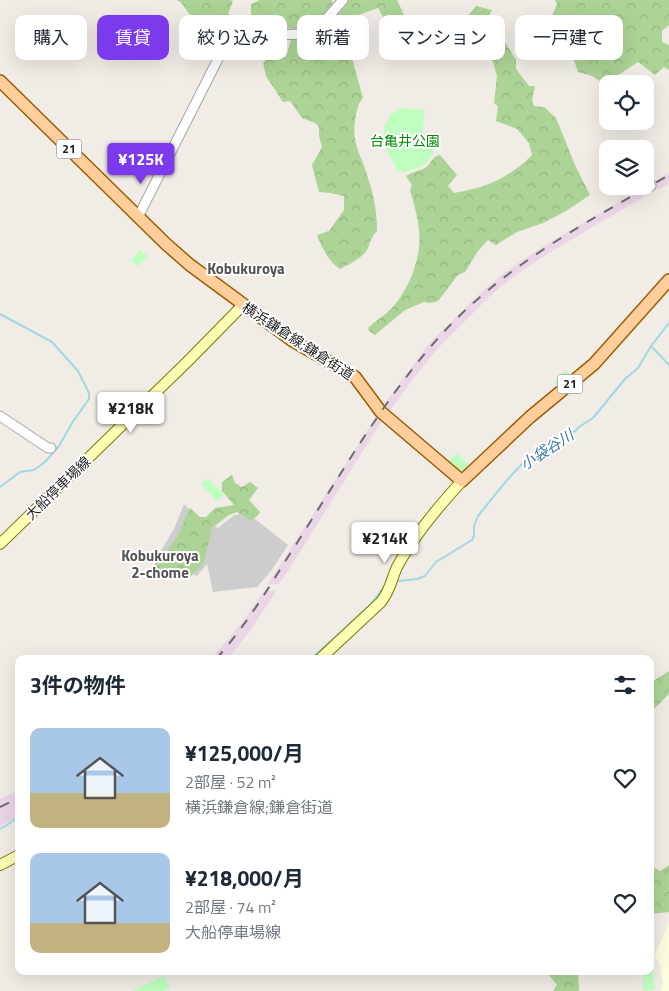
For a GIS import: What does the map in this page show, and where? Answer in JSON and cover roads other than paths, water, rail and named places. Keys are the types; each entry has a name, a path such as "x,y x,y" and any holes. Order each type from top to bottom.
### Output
{"main road":[{"name":"横浜鎌倉線;鎌倉街道","path":"0,80 138,218 190,266 293,340 355,377 381,412 462,481"},
{"name":"21","path":"462,481 530,417 594,364 669,280"},
{"name":"大船停車場線","path":"0,544 175,374 243,305"},
{"path":"324,655 388,594 398,567 425,524 462,481"},
{"path":"0,865 15,857"}],"street":[{"path":"138,218 220,55 230,48 258,38 276,34 307,34 322,24 343,0"},
{"path":"0,416 48,448 51,448"}],"waterway":[{"path":"0,314 52,342 78,371 89,393 89,399 59,446 45,462 34,470 20,472 0,487"},
{"name":"小袋谷川","path":"399,581 425,576 436,562 472,540 478,516 507,480 525,461 565,441 579,427 593,418 625,379 638,368 651,346 669,323"},
{"path":"652,347 669,365"},
{"name":"小袋谷川","path":"315,655 370,605 384,587"},
{"name":"小袋谷川","path":"0,829 15,819"}],"railway":[{"path":"219,655 262,598 393,395 412,369 458,317 514,270 544,249 669,175"},
{"path":"0,807 15,800"}],"district":[{"name":"Kobukuroya","path":"246,269"},
{"name":"Kobukuroya 2-chome","path":"160,564"}],"park label":[{"name":"台亀井公園","path":"405,141"}]}
